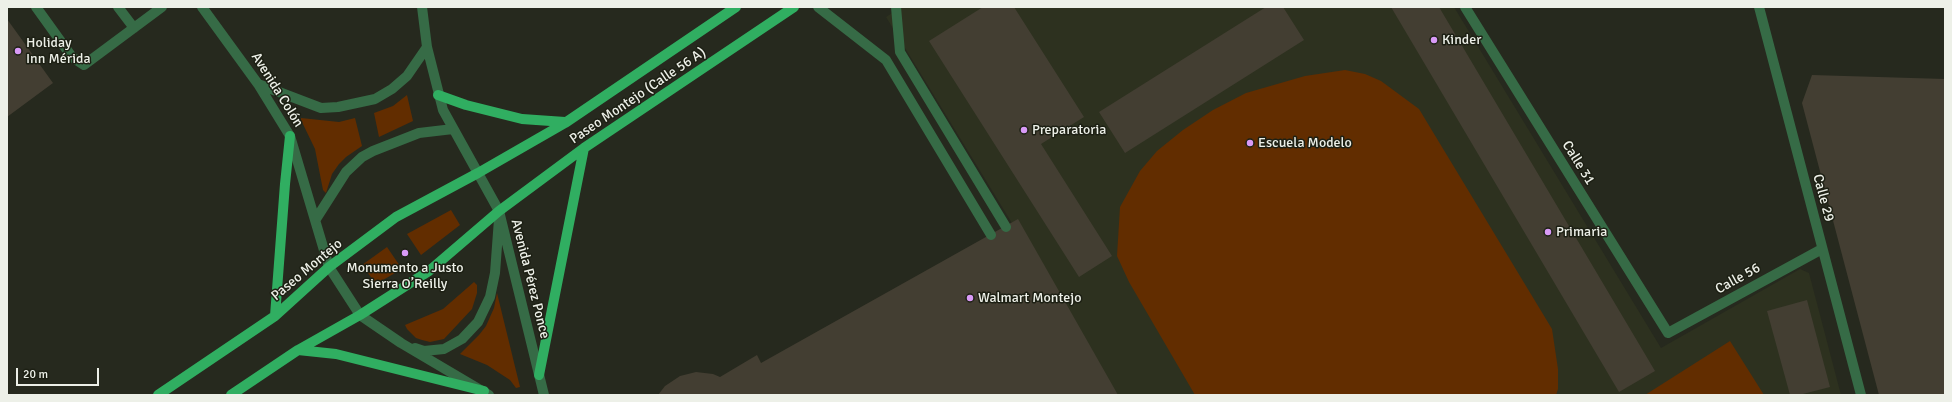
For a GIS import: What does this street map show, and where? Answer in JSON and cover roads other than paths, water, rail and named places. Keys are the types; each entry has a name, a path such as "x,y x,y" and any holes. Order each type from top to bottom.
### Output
{"main road":[{"name":"Paseo Montejo (Calle 56 A)","path":"478,173 565,122 736,7"},
{"name":"Paseo Montejo (Calle 56 A)","path":"499,211 584,148 794,7"},
{"path":"438,95 466,105 522,119 565,122"},
{"path":"275,316 290,136"},
{"path":"539,375 584,148"},
{"name":"Paseo Montejo","path":"158,395 275,316 329,267 396,217 478,173"},
{"path":"231,395 298,350 360,315 429,271 499,211"},
{"path":"298,350 340,355 486,393"}],"street":[{"path":"36,7 72,56 84,66 162,7"},
{"path":"118,7 134,28"},
{"name":"Avenida Colón","path":"202,7 258,84 290,136 316,219 329,267"},
{"name":"Avenida Pérez Ponce","path":"422,7 427,47 443,110 499,211 544,395"},
{"path":"818,7 886,60 991,235"},
{"path":"896,7 900,52 1006,227"},
{"name":"Calle 31","path":"1465,7 1668,333"},
{"name":"Calle 29","path":"1759,7 1861,395"},
{"path":"258,84 321,108 338,107 375,99 392,89 407,76 427,47"},
{"path":"316,219 346,172 362,157 373,151 419,133 453,129"},
{"path":"401,343 424,351 444,349 462,339 478,322 490,297 494,273 499,211"},
{"name":"Calle 56","path":"1668,333 1822,249"},
{"path":"329,267 360,315 401,343 486,393"}],"place":[{"name":"Kinder","path":"1434,40"},
{"name":"Holiday Inn Mérida","path":"18,51"},
{"name":"Preparatoria","path":"1024,130"},
{"name":"Escuela Modelo","path":"1250,143"},
{"name":"Primaria","path":"1548,232"},
{"name":"Monumento a Justo Sierra O’Reilly","path":"405,253"},
{"name":"Walmart Montejo","path":"970,298"}]}
